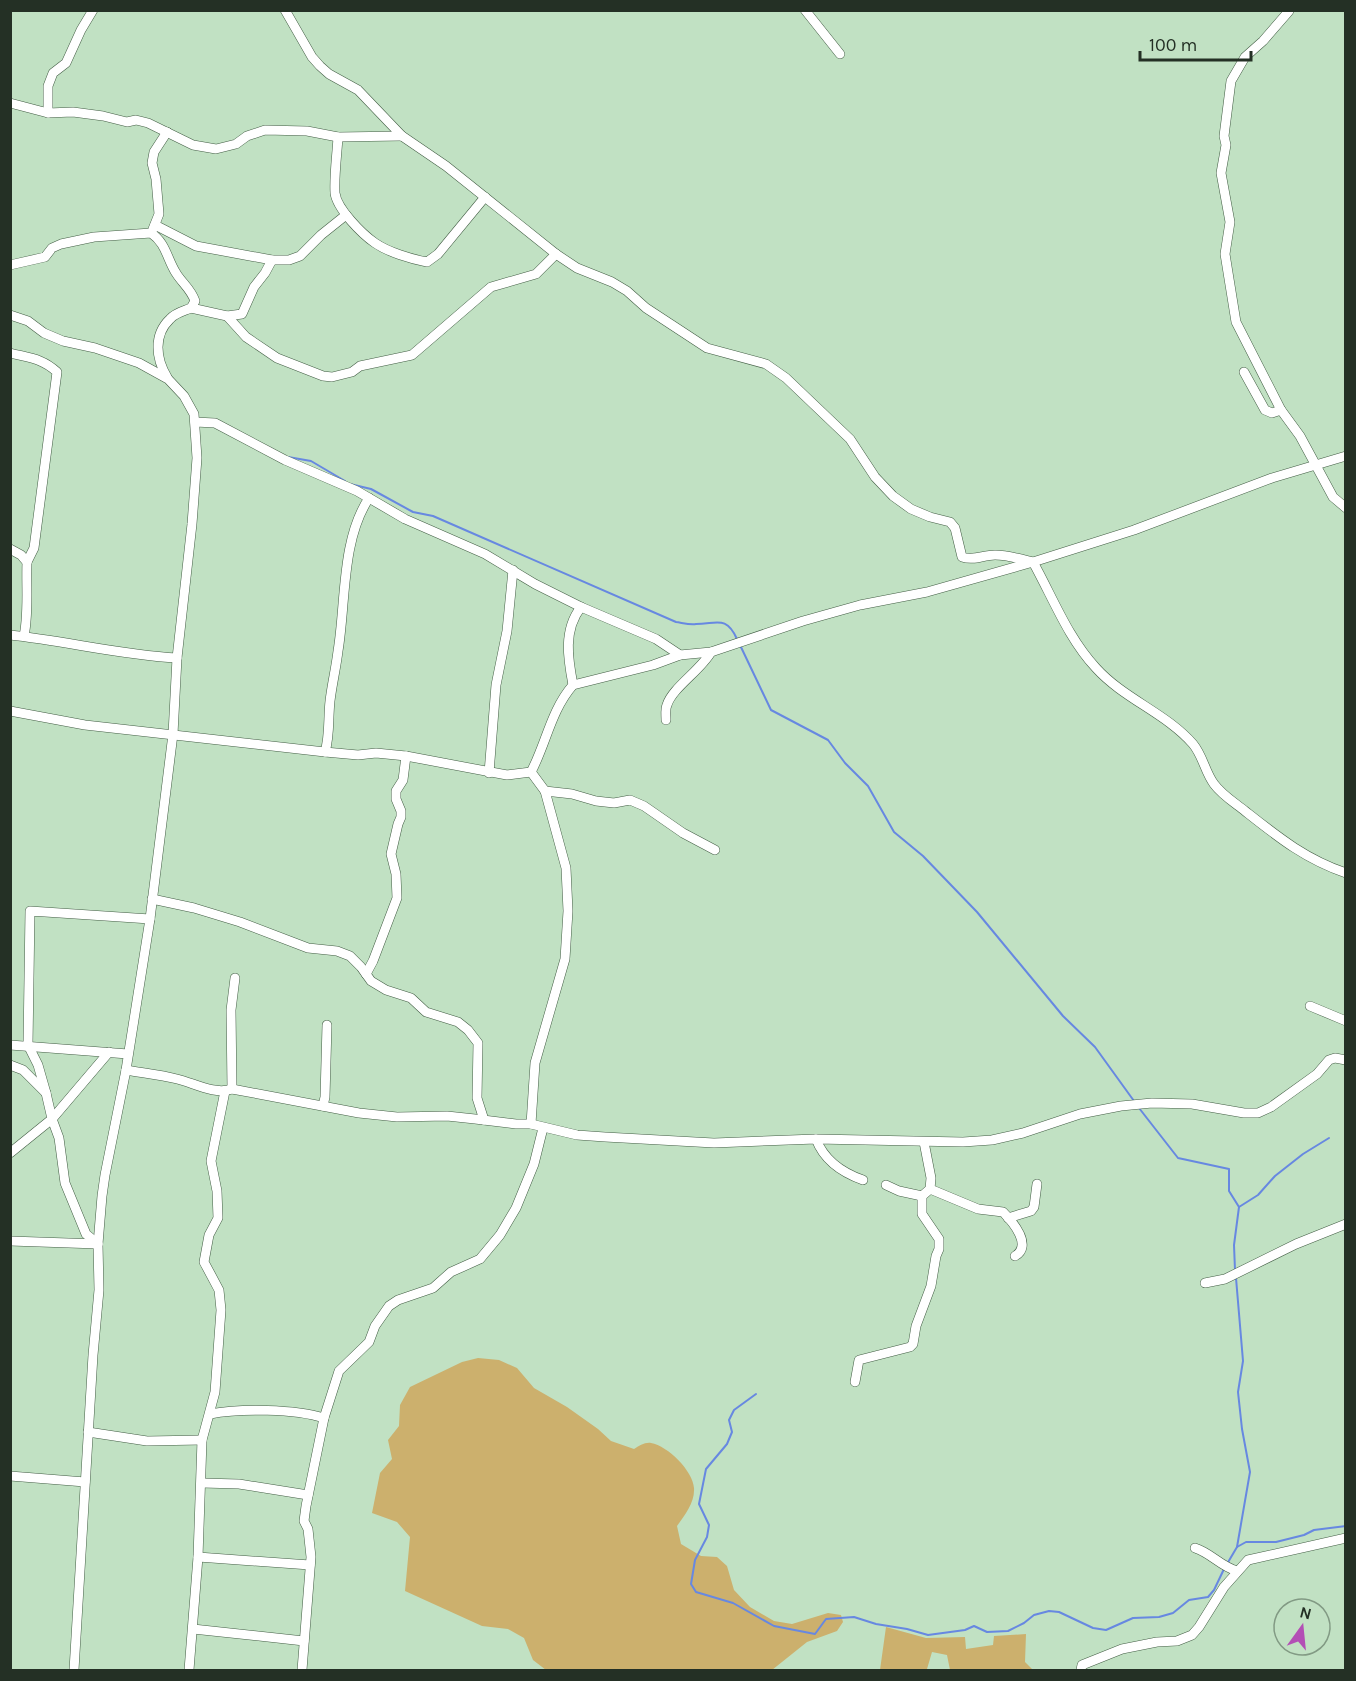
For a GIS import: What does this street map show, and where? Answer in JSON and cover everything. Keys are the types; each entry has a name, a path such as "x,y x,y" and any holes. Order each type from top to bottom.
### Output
{"street":[{"path":"48,113 48,86 53,73 66,63 77,37 93,10"},
{"path":"285,10 312,57 320,66 329,74 358,90 402,135 446,166 556,254 577,268 612,282 627,291 646,308 707,348 766,363 786,378 850,439 875,477 892,496 911,509 950,522 955,528 962,557 970,559 994,555 1012,556 1034,562 1060,614 1097,669 1122,691 1179,731 1193,744 1202,757 1213,784 1228,797 1299,852 1325,866 1346,873"},
{"path":"805,10 840,54"},
{"path":"1289,11 1263,41 1245,57 1231,81 1224,136 1226,145 1221,173 1230,222 1225,254 1235,318 1281,410 1300,436 1333,497 1346,508"},
{"path":"10,103 48,113 73,112 127,122 136,120 148,123 193,145 216,149 236,144 247,136 265,130 307,131 338,137 402,135"},
{"path":"153,229 159,214 152,163 154,152 167,132"},
{"path":"338,137 335,192 346,215 376,243 417,260 427,262 438,254 485,197"},
{"path":"10,265 45,257 52,248 61,244 153,229 196,246 272,260 289,260 300,256 346,215"},
{"path":"153,229 176,274 193,294 195,301 191,308"},
{"path":"227,316 246,337 278,358 322,376 332,377 352,372 360,366 412,355 491,287 536,274 556,254"},
{"path":"74,1671 84,1482 99,1290 98,1244 105,1175 126,1070 150,919 173,734 177,658 197,458 194,414 184,396 168,379 161,367 157,354 159,338 168,320 191,308 227,316 242,314 254,287 272,260"},
{"path":"10,315 28,321 44,333 63,341 140,363 168,379"},
{"path":"10,353 47,363 57,372 34,548 19,557"},
{"path":"1244,372 1265,410 1272,413 1281,410"},
{"path":"195,422 215,423 285,460 357,491 405,519 485,554 581,608 648,635 680,655"},
{"path":"531,772 557,709 573,685 653,665 680,655 711,652 803,621 860,605 927,592 1034,562 1134,530 1198,504 1314,464 1346,456"},
{"path":"325,752 329,740 329,706 350,552 362,509 369,498"},
{"path":"10,549 19,557 28,608 24,636"},
{"path":"489,773 496,685 506,640 513,570"},
{"path":"573,685 568,662 569,641 571,624 581,608"},
{"path":"10,635 145,656 177,658"},
{"path":"666,720 666,706 671,696 705,663 711,652"},
{"path":"10,711 85,725 325,752 406,756 465,766 489,773 507,775 531,772"},
{"path":"366,974 397,898 396,874 391,854 401,817 396,791 402,780 406,756"},
{"path":"531,772 544,791 566,868 568,911 565,959 535,1063 531,1124"},
{"path":"544,791 614,803 630,800 644,806 683,833 715,850"},
{"path":"152,899 194,908 240,922 308,948 337,951 350,957 371,981 386,990 411,998 426,1012 458,1022 478,1043 477,1098 484,1120"},
{"path":"98,1244 86,1234 65,1183 59,1138 38,1065 28,1045 30,911 150,919"},
{"path":"189,1671 198,1557 202,1440 215,1392 221,1310 219,1290 204,1262 209,1235 218,1218 217,1191 211,1161 228,1090 231,1011 235,978"},
{"path":"1310,1006 1346,1022"},
{"path":"322,1106 325,1097 327,1025"},
{"path":"10,1045 128,1054"},
{"path":"10,1153 52,1119 109,1052"},
{"path":"126,1070 177,1079 206,1088 359,1113 397,1118 447,1116 531,1124 577,1135 714,1143 816,1139 924,1142 992,1140 1023,1133 1080,1114 1152,1103 1192,1104 1244,1113 1258,1113 1271,1107 1317,1074 1329,1060 1335,1058 1346,1060"},
{"path":"10,1065 23,1070 46,1093"},
{"path":"302,1671 310,1566 308,1529 304,1521 324,1418 339,1371 369,1342 375,1326 389,1306 398,1300 433,1288 451,1272 480,1259 500,1235 516,1208 534,1164 543,1128"},
{"path":"816,1139 820,1149 846,1174 863,1180"},
{"path":"886,1185 899,1191 922,1196 930,1190 931,1178 924,1142"},
{"path":"1008,1218 1031,1211 1034,1207 1037,1184"},
{"path":"930,1190 978,1209 1003,1212 1022,1240 1023,1247 1020,1253 1014,1256"},
{"path":"855,1382 859,1360 910,1347 913,1344 916,1326 931,1286 939,1249 939,1239 922,1215 922,1196"},
{"path":"1205,1283 1225,1279 1296,1244 1346,1224"},
{"path":"10,1241 98,1244"},
{"path":"210,1414 248,1411 299,1412 324,1418"},
{"path":"88,1432 147,1441 202,1440"},
{"path":"10,1476 84,1482"},
{"path":"202,1483 239,1484 308,1495"},
{"path":"1081,1671 1082,1665 1122,1649 1157,1642 1177,1641 1192,1635 1224,1587 1248,1560 1346,1538"},
{"path":"1195,1548 1209,1554 1221,1565 1237,1571"},
{"path":"198,1557 310,1566"},
{"path":"193,1629 304,1641"}],"shaded area":[{"path":"478,1358 499,1360 517,1368 534,1388 567,1407 611,1441 634,1449 651,1443 672,1454 689,1474 694,1488 691,1503 677,1526 681,1544 701,1556 717,1557 727,1566 734,1590 750,1607 774,1621 792,1624 828,1613 841,1615 843,1622 837,1631 807,1642 772,1670 546,1670 533,1660 524,1638 508,1629 482,1626 405,1591 410,1537 397,1522 372,1513 380,1473 392,1459 388,1440 399,1426 400,1405 410,1387 462,1362"},
{"path":"886,1627 926,1638 965,1637 966,1649 993,1645 994,1636 1026,1634 1025,1662 1033,1670 950,1670 947,1655 932,1652 927,1669 880,1670"}],"waterway":[{"path":"288,457 311,461 345,481"},
{"path":"350,484 371,489 413,512 433,516 676,622 725,624 733,631 737,639"},
{"path":"740,645 771,710 828,740 845,763 868,786 894,832 923,856 977,912 1063,1016 1095,1047 1134,1101"},
{"path":"1139,1108 1178,1158 1229,1169 1229,1191 1239,1207 1234,1245 1235,1270"},
{"path":"1239,1207 1258,1195 1275,1176 1303,1154 1329,1138"},
{"path":"1236,1278 1243,1361 1238,1392 1250,1472 1237,1547"},
{"path":"756,1394 734,1410 729,1420 732,1432 727,1444 706,1469 699,1504 709,1525 707,1537 695,1560 691,1584 696,1592 733,1603 774,1626 815,1634 826,1619 854,1617 928,1635 965,1630 974,1626 987,1632 1008,1631 1034,1615 1049,1611 1059,1612 1093,1628 1106,1630 1133,1618 1159,1617 1173,1613 1189,1600 1208,1597 1224,1569"},
{"path":"1227,1564 1237,1547 1246,1542 1276,1542 1314,1530 1346,1526"}]}
